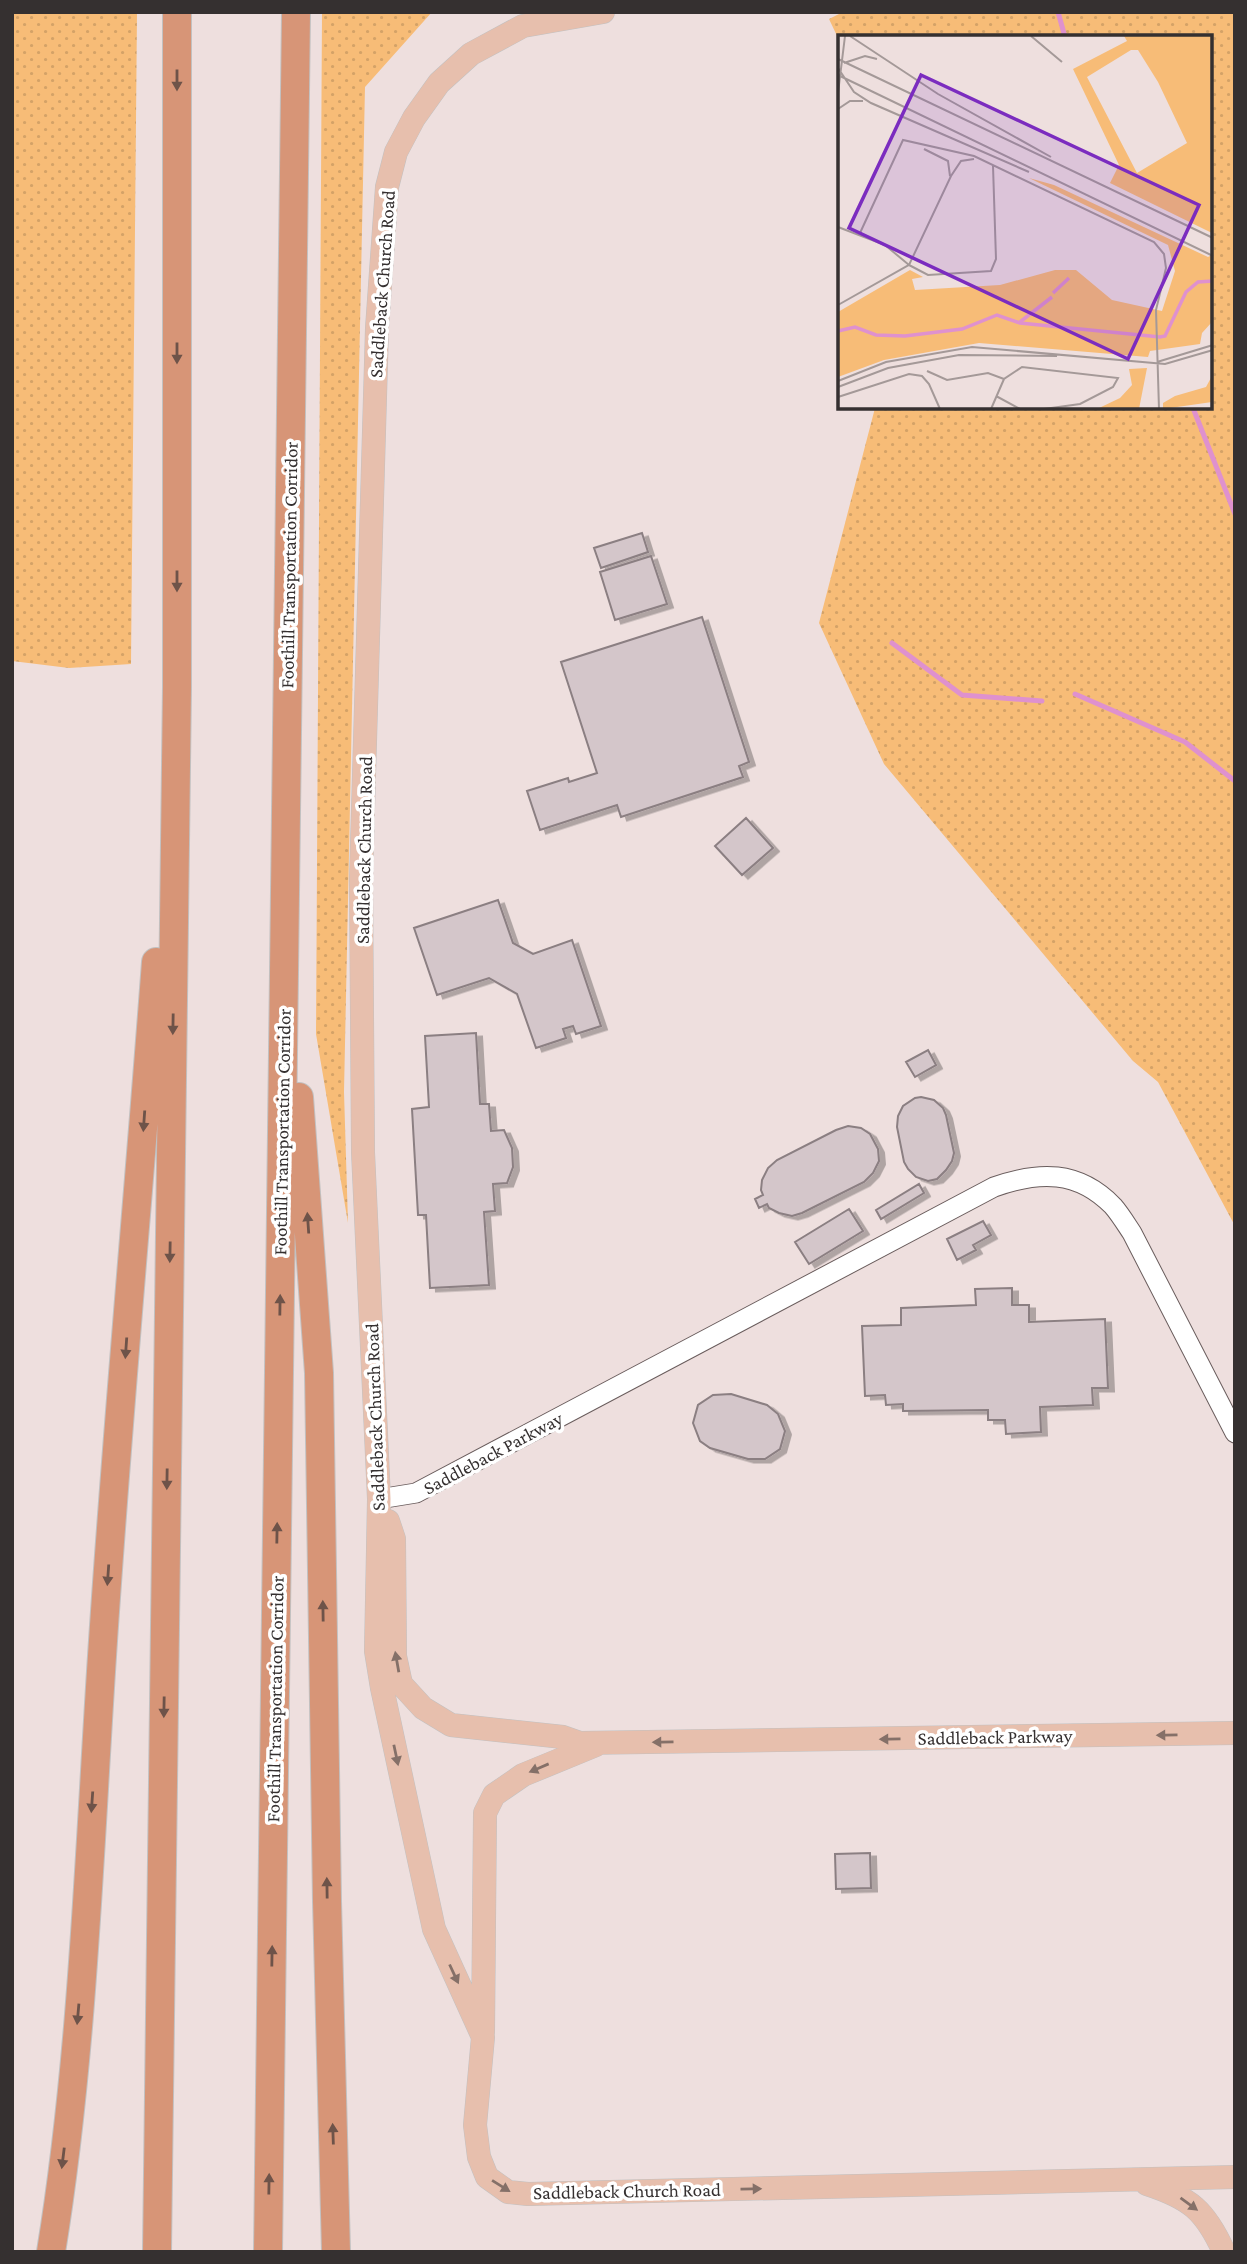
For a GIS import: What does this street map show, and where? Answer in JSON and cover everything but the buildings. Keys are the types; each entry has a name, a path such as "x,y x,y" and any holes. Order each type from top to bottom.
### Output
{"highway":[{"path":"157,2252 177,687 177,12"},
{"name":"Foothill Transportation Corridor","path":"268,2252 296,12"},
{"path":"51,2252 80,1994 103,1643 177,687"},
{"path":"285,902 319,1373 327,1901 336,2252"}],"main road":[{"name":"Saddleback Church Road","path":"603,12 523,26 471,54 439,83 414,118 396,152 387,187 377,328 361,878 363,1152 379,1499 376,1651 434,1929 483,2037 475,2124 479,2157 487,2177 508,2192 528,2194 1235,2177"},
{"name":"Saddleback Parkway","path":"379,1499 394,1539 395,1656 401,1684 423,1708 451,1725 563,1737 580,1743 1235,1733"},
{"path":"483,2037 485,1812 494,1795 523,1775 603,1743"},
{"path":"1134,2179 1168,2191 1193,2205 1213,2229 1224,2252"}],"street":[{"name":"Saddleback Parkway","path":"379,1499 416,1493 994,1187 1020,1178 1050,1175 1087,1184 1114,1207 1132,1233 1235,1433"}],"shaded area":[{"path":"12,12 137,12 131,664 69,668 12,661"},
{"path":"322,12 432,12 365,87 344,1092 348,1223 316,1034"},
{"path":"843,12 1235,12 1235,1226 1158,1082 1133,1061 884,764 819,623 874,410 1212,410 1212,35 838,35 838,38 829,19"}],"waterway":[{"path":"1058,12 1064,35"},
{"path":"1194,410 1235,514"},
{"path":"892,643 962,695 1042,701"},
{"path":"1075,694 1185,742 1235,781"}]}
